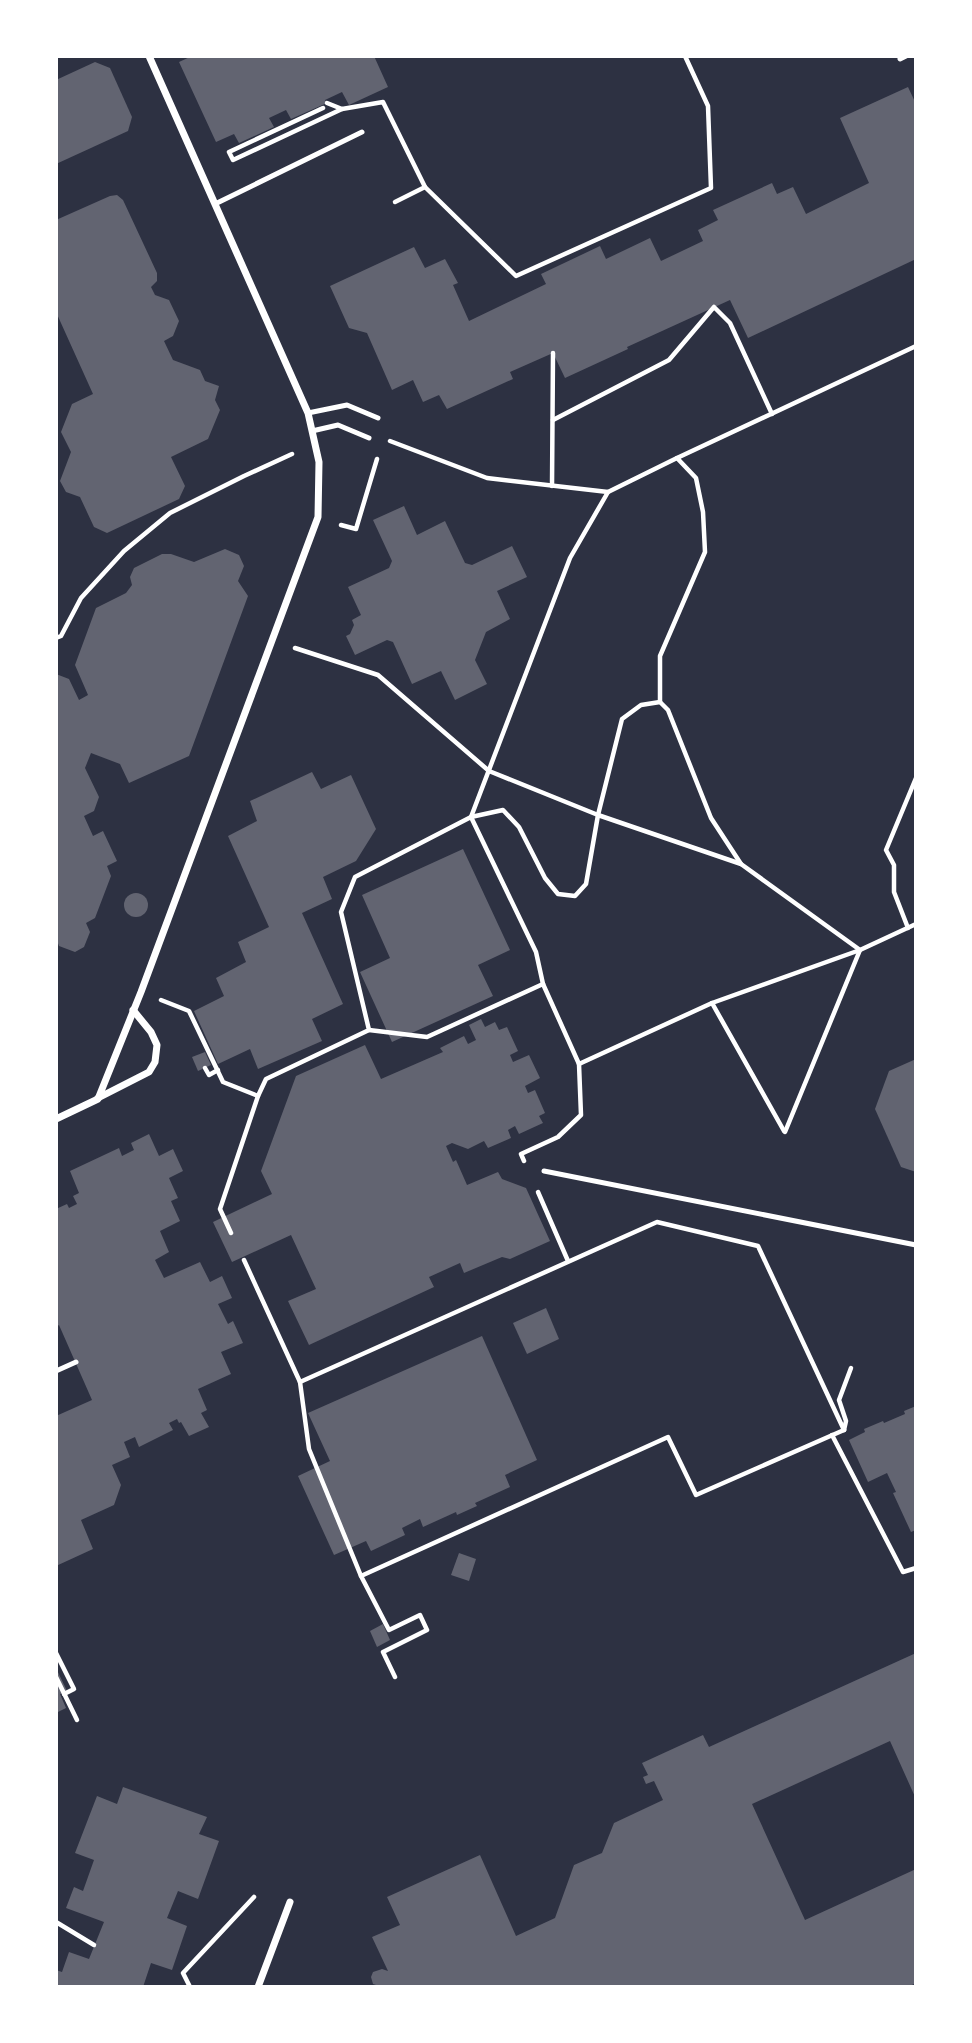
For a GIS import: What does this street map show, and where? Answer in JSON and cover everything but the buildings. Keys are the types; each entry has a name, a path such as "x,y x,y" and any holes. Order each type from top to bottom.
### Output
{"street":[{"path":"98,1099 318,517 319,462 308,413 149,56"},
{"path":"56,1119 149,1072 155,1062 157,1045 151,1032 133,1010"},
{"path":"258,1987 290,1902"}],"lane":[{"path":"215,204 362,132"},
{"path":"308,413 347,405 378,418"},
{"path":"312,431 338,425 369,438"},
{"path":"544,1171 916,1245"},
{"path":"56,1371 76,1362"}],"path":[{"path":"323,108 229,152 233,160 342,109 383,102 425,187 516,275 711,188 708,106 685,56"},
{"path":"327,103 342,109"},
{"path":"395,202 425,187"},
{"path":"553,420 669,360 714,307 730,323 772,414"},
{"path":"383,438 487,478 608,492 916,346"},
{"path":"552,486 553,353"},
{"path":"356,529 379,451"},
{"path":"677,458 696,478 703,512 705,552 660,656 660,702 668,710 711,818 741,864"},
{"path":"56,638 61,636 82,598 124,551 170,513 244,476"},
{"path":"608,492 570,558 471,817 536,952 543,984 579,1064 712,1003 859,950 916,925"},
{"path":"295,648 378,676 489,772 598,815 741,864 859,950"},
{"path":"369,1030 341,912 355,877 471,817 503,810 519,827 545,878 558,894 575,896 586,884 598,815 622,719 641,705 660,702"},
{"path":"908,928 894,892 894,865 886,850 916,778"},
{"path":"712,1003 785,1132 859,950"},
{"path":"231,1233 220,1209 266,1079 369,1030 427,1037 543,984"},
{"path":"189,1011 223,1082 258,1096"},
{"path":"205,1068 209,1075 218,1070"},
{"path":"300,1382 657,1222 758,1246 844,1430"},
{"path":"244,1260 300,1382 309,1449 361,1576 389,1630 420,1615 427,1630 383,1652 395,1677"},
{"path":"844,1430 846,1421 839,1400 851,1368"},
{"path":"361,1576 668,1437 696,1495 844,1430"},
{"path":"832,1435 903,1572 916,1568"},
{"path":"56,1653 75,1689 64,1694"},
{"path":"56,1677 77,1720"},
{"path":"190,1987 183,1973 254,1897"},
{"path":"56,1922 94,1945"}]}
